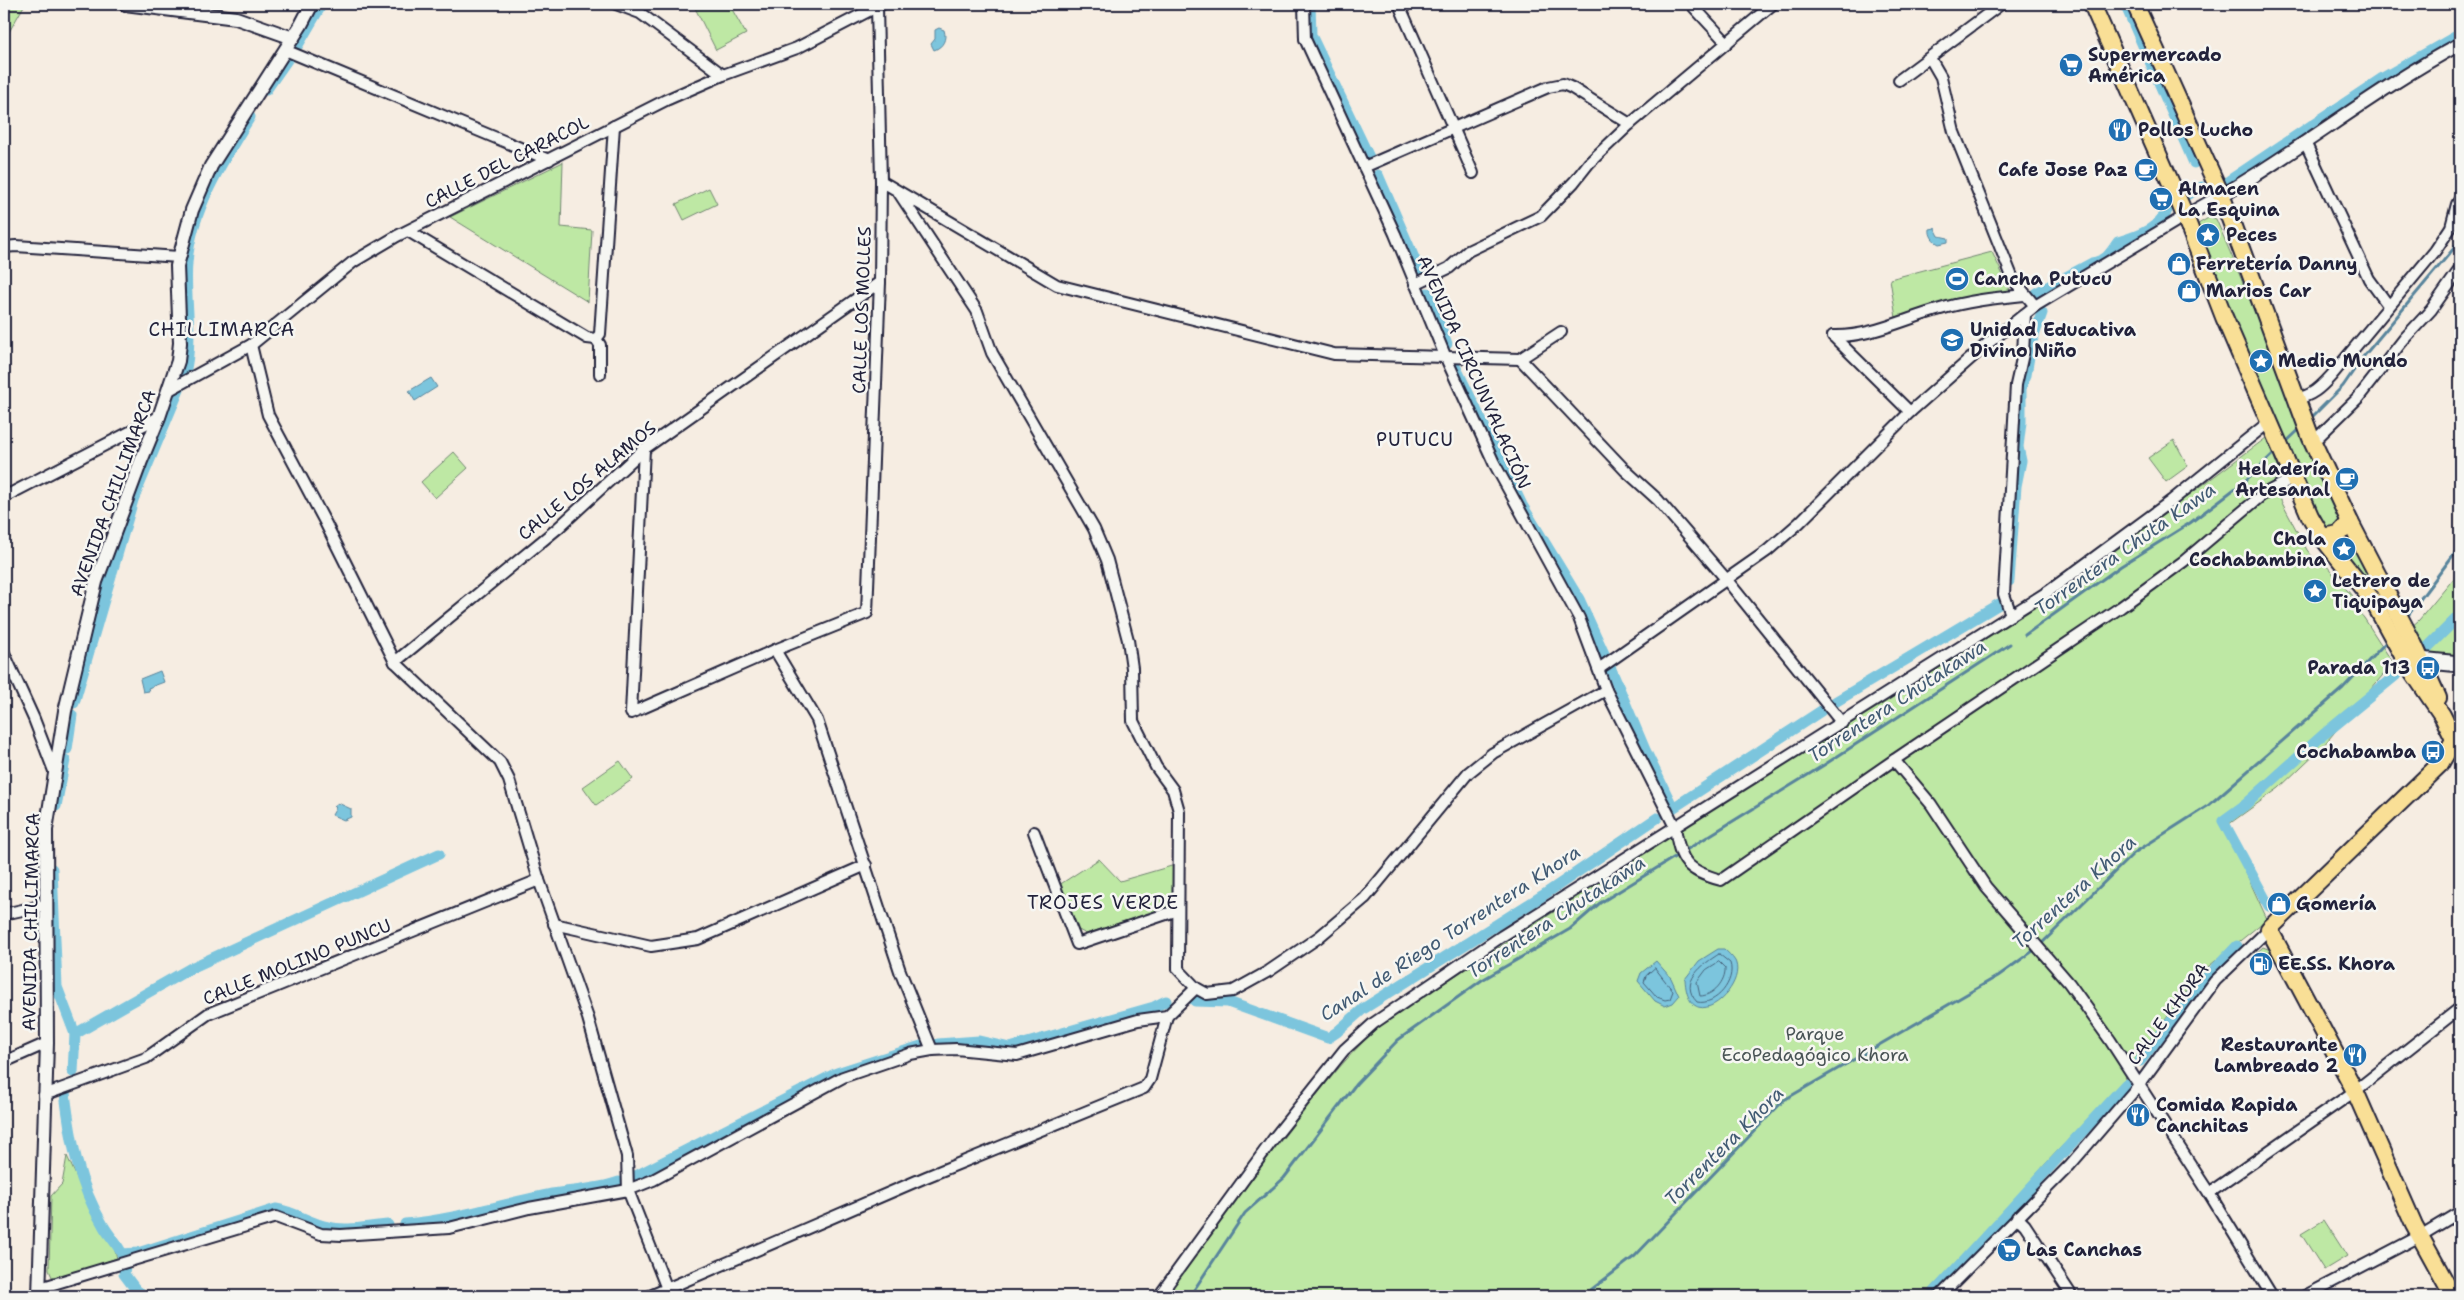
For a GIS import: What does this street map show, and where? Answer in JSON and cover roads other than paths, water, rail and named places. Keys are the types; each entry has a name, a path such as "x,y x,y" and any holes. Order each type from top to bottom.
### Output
{"main road":[{"path":"2092,4 2186,216 2224,316 2271,428 2322,537 2365,589 2386,610"},
{"path":"2135,4 2222,197 2312,440 2350,522 2386,610 2430,700 2442,715 2457,745"},
{"path":"2322,537 2339,534 2350,522"},
{"path":"2402,643 2420,660 2438,694 2442,715"},
{"path":"2420,660 2460,664"},
{"name":"CALLE KHORA","path":"2269,929 2440,764 2457,745"},
{"path":"2269,929 2355,1091 2420,1236 2453,1296"}],"street":[{"path":"125,4 236,18 292,38"},
{"name":"AVENIDA CHILLIMARCA","path":"40,1292 46,1043 46,830 64,711 96,582 159,417 178,361 180,343 177,266 178,256 192,210 212,166 312,4"},
{"path":"616,4 640,13 723,75"},
{"name":"AVENIDA CIRCUNVALACIÓN","path":"1304,4 1305,39 1416,284 1446,358 1494,463 1579,618 1600,668 1606,690 1675,827 1677,843 1684,860 1698,874 1721,880 1894,760 2121,608 2184,561 2262,495 2294,478"},
{"path":"1691,4 1727,43"},
{"path":"1416,284 1449,268 1468,251 1541,216 1574,182 1589,163 1630,124 1773,4"},
{"path":"1899,80 2000,4"},
{"name":"CALLE DEL CARACOL","path":"169,390 251,345 354,262 408,231 666,100 723,75 797,48 880,5"},
{"name":"CALLE LOS MOLLES","path":"774,650 867,613 880,282 880,5"},
{"path":"1401,10 1473,173"},
{"path":"1600,668 1767,551 1799,523 1910,412 2036,306 2186,216 2222,197 2460,44"},
{"path":"285,50 549,160"},
{"path":"1930,58 1941,77 1954,132 2013,279 2024,295 2036,306"},
{"path":"1364,167 1548,88 1563,84 1586,95 1630,124"},
{"path":"596,339 600,334 614,126"},
{"path":"2305,142 2369,279 2388,305"},
{"path":"881,182 1057,286 1334,354 1520,359 1561,332"},
{"path":"900,193 977,310 992,353 1094,529 1107,560 1128,640 1132,668 1133,721 1156,767 1173,790 1179,811 1178,969 1196,988 1207,994 1233,991 1319,937 1365,898 1468,773 1492,753 1606,690"},
{"path":"2297,403 2316,392 2434,251 2451,228 2456,204 2460,199"},
{"path":"408,231 587,338 596,339"},
{"path":"4,248 16,246 178,256"},
{"path":"2312,440 2358,398 2404,339 2431,310 2460,269"},
{"name":"CALLE LOS ALAMOS","path":"395,662 558,528 644,450 880,282"},
{"path":"1910,412 1833,336 1852,336 1899,324 1936,310 1975,300 2024,295"},
{"path":"2011,615 2004,594 2016,385 2023,354 2025,314"},
{"path":"596,339 600,346 600,374"},
{"path":"251,345 268,415 325,522 395,662 500,762 509,780 539,880 588,1018 627,1156 628,1190 667,1289"},
{"path":"1520,359 1625,470 1658,500 1726,578 1842,723"},
{"path":"4,497 159,417"},
{"path":"1159,1296 1274,1138 1344,1050 1374,1024 1502,936 2064,581 2271,428"},
{"path":"644,450 631,713 774,650 817,720 900,971 932,1050"},
{"path":"4,653 34,719 54,771"},
{"path":"1894,760 1931,804 1986,888 2069,984 2209,1193 2272,1296"},
{"path":"1034,832 1077,944 1178,910"},
{"path":"554,924 651,946 698,939 866,865"},
{"name":"CALLE MOLINO PUNCU","path":"44,1094 146,1058 208,1014 539,880"},
{"path":"4,914 45,904"},
{"name":"CALLE KHORA","path":"1940,1296 2070,1165 2139,1086 2199,1000 2215,981 2269,929"},
{"path":"650,1296 926,1178 1144,1088 1150,1080 1167,1016 1196,988"},
{"path":"2209,1193 2355,1091 2460,1008"},
{"path":"40,1292 276,1217 322,1234 341,1236 449,1228 529,1208 628,1190 654,1180 843,1077 910,1054 932,1050 956,1049 1017,1055 1138,1020 1167,1016"},
{"path":"4,1062 46,1043"},
{"path":"2305,1296 2420,1236 2460,1212"},
{"path":"2017,1217 2025,1225 2072,1296"}],"water":[{"path":"939,28 944,30 945,39 940,47 934,50 931,44 935,39 935,30"},
{"path":"1935,228 1939,236 1948,238 1948,242 1939,244 1933,240 1930,229"},
{"path":"431,378 437,387 415,401 409,391"},
{"path":"160,671 164,682 148,688 149,691 143,692 140,679"},
{"path":"338,803 351,809 351,817 344,820 332,815 336,808 334,806"},
{"path":"1718,949 1724,949 1735,961 1737,972 1733,984 1716,1003 1706,1007 1696,1006 1689,997 1685,979 1699,961"},
{"path":"1656,961 1671,978 1679,996 1673,1003 1665,1006 1655,1001 1638,981 1641,973"}],"waterway":[{"name":"Canal de Riego Torrentera Khora","path":"298,45 322,4"},
{"name":"Canal de Riego Torrentera Khora","path":"1310,4 1311,35 1369,157"},
{"name":"Canal de Riego Torrentera Khora","path":"2125,4 2194,163"},
{"path":"2227,182 2381,79 2460,34"},
{"name":"Canal de Riego Torrentera Khora","path":"266,90 289,57"},
{"name":"Canal de Riego Torrentera Khora","path":"185,373 189,345 186,277 190,243 195,224 210,186 229,150 250,117"},
{"name":"Canal de Riego Torrentera Khora","path":"1378,175 1421,274"},
{"path":"2182,197 2202,187"},
{"name":"Canal de Riego Torrentera Khora","path":"2036,293 2105,258 2118,242 2150,229 2162,218 2167,211 2169,203"},
{"name":"Torrentera Chuta Kawa","path":"2310,419 2343,386 2363,357 2460,241"},
{"name":"Canal de Riego Torrentera Khora","path":"1428,293 1447,344"},
{"name":"Canal de Riego Torrentera Khora","path":"2009,581 2016,486 2021,461 2018,447 2021,422 2021,387 2026,375 2031,344 2042,313"},
{"name":"Canal de Riego Torrentera Khora","path":"1456,368 1522,505 1579,599 1606,658"},
{"name":"Canal de Riego Torrentera Khora","path":"74,703 133,500 179,390"},
{"name":"Torrentera Chuta Kawa","path":"2285,443 2302,427"},
{"name":"Torrentera Chuta Kawa","path":"2025,635 2121,566 2190,523 2245,481 2276,451"},
{"name":"Torrentera Khora","path":"2406,618 2460,546"},
{"name":"Canal de Riego Torrentera Khora","path":"1835,702 1999,604"},
{"name":"Canal de Riego Torrentera Khora","path":"2426,649 2460,615"},
{"name":"Torrentera Khora","path":"1583,1296 1635,1256 1784,1100 1998,976 2037,948 2134,853 2209,805 2343,688 2389,639"},
{"name":"Torrentera Chutakawa","path":"1190,1296 1245,1213 1284,1178 1356,1084 1398,1040 1482,980 1570,929 1600,903 1824,765 2010,644"},
{"name":"Canal de Riego Torrentera Khora","path":"1610,667 1645,750 1673,808 1821,711"},
{"name":"Canal de Riego Torrentera Khora","path":"2269,906 2223,821 2245,805 2323,735 2401,671"},
{"name":"Canal de Riego Torrentera Khora","path":"67,749 72,715"},
{"name":"Canal de Riego Torrentera Khora","path":"56,806 65,760"},
{"name":"Canal de Riego Torrentera Khora","path":"1195,1001 1228,1002 1328,1038 1363,1009 1542,896 1657,818"},
{"path":"75,1034 191,968 439,854"},
{"name":"Canal de Riego Torrentera Khora","path":"52,869 57,987 75,1034 73,1072"},
{"name":"Canal de Riego Torrentera Khora","path":"2140,1061 2198,987 2237,946"},
{"name":"Canal de Riego Torrentera Khora","path":"938,1044 979,1041 1010,1048 1154,1007 1166,1001"},
{"name":"Canal de Riego Torrentera Khora","path":"636,1176 837,1073 921,1046"},
{"name":"Canal de Riego Torrentera Khora","path":"1931,1296 2126,1084"},
{"name":"Canal de Riego Torrentera Khora","path":"65,1093 73,1145 87,1193 105,1229 122,1254 138,1253 276,1209 335,1228 350,1229 388,1225"},
{"name":"Canal de Riego Torrentera Khora","path":"405,1224 442,1219 552,1194 611,1185 619,1182"},
{"name":"Canal de Riego Torrentera Khora","path":"125,1265 124,1274 136,1290 145,1296"}],"place":[{"name":"Supermercado América","path":"2071,65"},
{"name":"Pollos Lucho","path":"2120,130"},
{"name":"Cafe Jose Paz","path":"2146,170"},
{"name":"Almacen La Esquina","path":"2161,199"},
{"name":"Peces","path":"2208,235"},
{"name":"Ferretería Danny","path":"2179,264"},
{"name":"Cancha Putucu","path":"1957,279"},
{"name":"Marios Car","path":"2189,291"},
{"name":"Unidad Educativa Divino Niño","path":"1952,340"},
{"name":"Medio Mundo","path":"2261,361"},
{"name":"Heladería Artesanal","path":"2347,479"},
{"name":"Chola Cochabambina","path":"2344,549"},
{"name":"Letrero de Tiquipaya","path":"2315,591"},
{"name":"Parada 113","path":"2428,668"},
{"name":"Cochabamba","path":"2433,752"},
{"name":"Gomería","path":"2279,904"},
{"name":"EE.SS. Khora","path":"2261,964"},
{"name":"Restaurante Lambreado 2","path":"2355,1055"},
{"name":"Comida Rapida Canchitas","path":"2138,1115"},
{"name":"Las Canchas","path":"2009,1250"}],"district":[{"name":"CHILLIMARCA","path":"222,329"},
{"name":"PUTUCU","path":"1415,439"},
{"name":"TROJES VERDE","path":"1103,902"}],"park label":[{"name":"Parque EcoPedagógico Khora","path":"1815,1044"}]}
